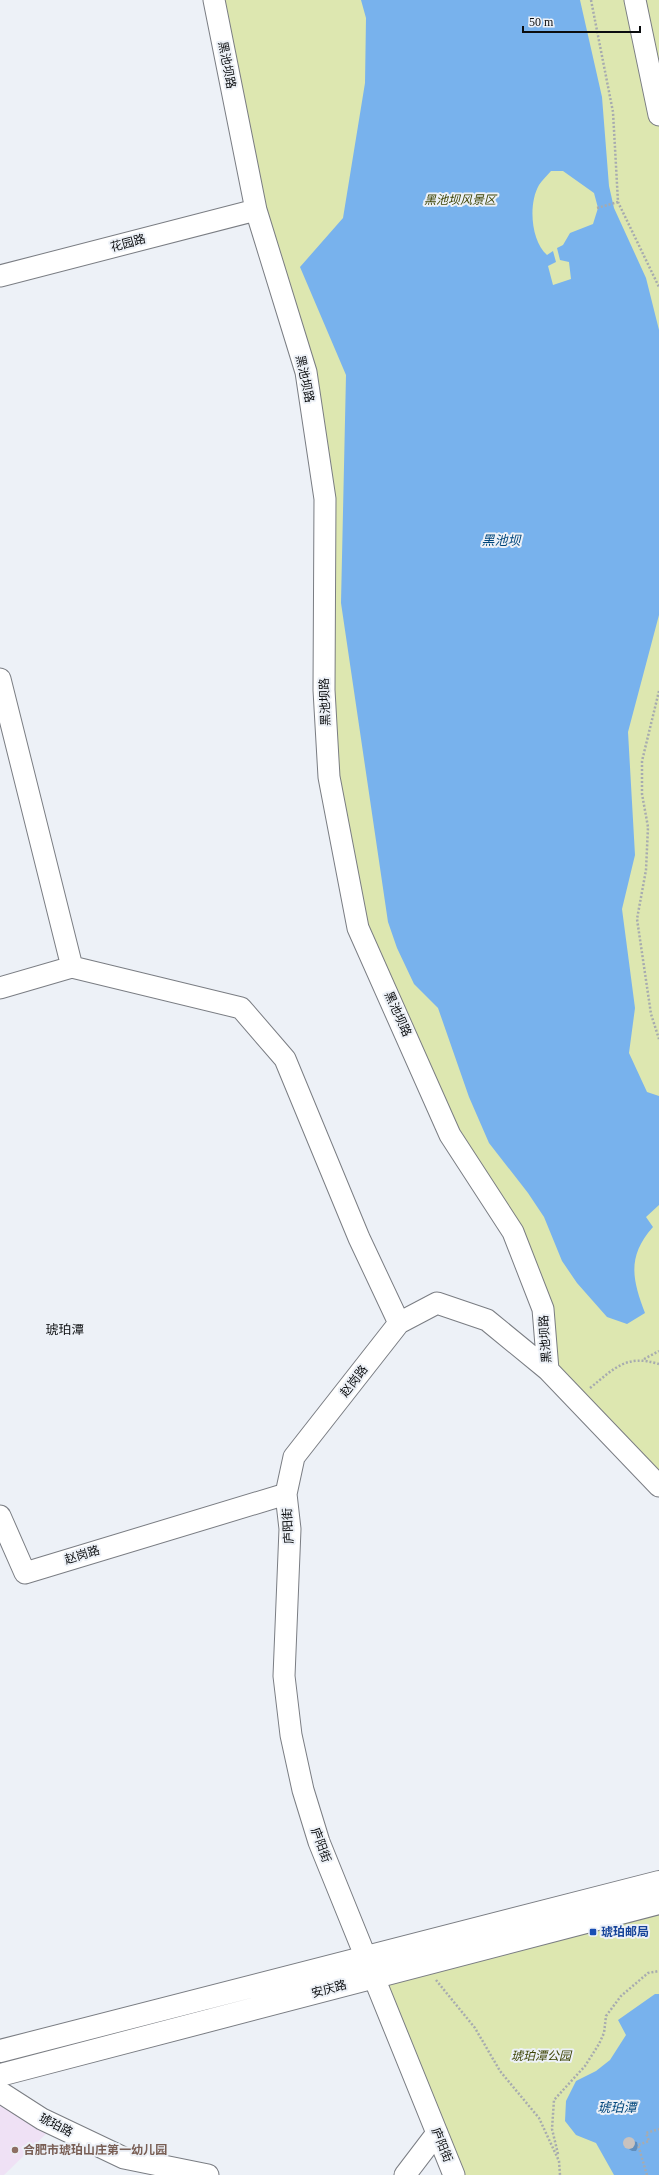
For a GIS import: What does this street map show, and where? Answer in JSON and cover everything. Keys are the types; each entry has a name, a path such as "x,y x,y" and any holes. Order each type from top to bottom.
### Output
{"main road":[{"name":"安庆路","path":"0,2051 659,1882"},
{"name":"安庆路","path":"0,2075 659,1903"}],"street":[{"name":"黑池坝路","path":"214,0 256,210 306,372 325,499 324,690 329,777 358,928 450,1135 512,1232 543,1309 548,1370"},
{"path":"635,0 659,115"},
{"name":"花园路","path":"0,276 256,210"},
{"path":"0,679 72,966"},
{"path":"0,988 72,966 241,1008 285,1059 359,1238 399,1323"},
{"name":"赵岗路","path":"0,1516 25,1573 286,1494 294,1457 399,1323 437,1303 487,1320 548,1370 659,1486"},
{"name":"庐阳街","path":"286,1494 290,1529 284,1676 291,1735 304,1790 319,1842 454,2175"},
{"name":"琥珀路","path":"0,2092 42,2119 124,2158 208,2175"},
{"path":"405,2175 437,2133"}],"path":[{"path":"591,0 613,112 618,202 659,287"},
{"path":"597,208 618,202"},
{"path":"659,691 642,761 642,794 648,827 646,870 637,919 652,1014 659,1039"},
{"path":"576,1399 619,1365 643,1359 659,1351"},
{"path":"643,1359 659,1364"},
{"path":"422,1965 475,2028 500,2071 539,2118 559,2161"},
{"path":"560,2175 559,2161 552,2129 554,2100 585,2066 604,2033 606,2016 622,1996 648,1973 659,1971"},
{"path":"647,2175 638,2145 649,2142 646,2133 659,2129"}],"shaded area":[{"name":"合肥市琥珀山庄第一幼儿园","path":"0,2092 55,2125 4,2175 0,2175"}],"green space":[{"name":"黑池坝","path":"214,0 659,0 659,1486 548,1370 543,1309 450,1135 358,928 329,777 325,499"},
{"name":"琥珀潭公园","path":"659,1903 659,2175 454,2175 375,1977"}],"water":[{"name":"黑池坝","path":"361,0 580,0 602,97 609,186 614,208 646,278 659,330 659,615 628,732 635,855 622,909 635,1008 629,1053 647,1092 659,1096 659,1205 646,1217 653,1227 639,1248 634,1268 637,1289 645,1313 627,1324 607,1317 577,1283 562,1261 544,1217 528,1193 489,1143 469,1097 438,1008 414,984 397,948 388,922 341,603 346,375 300,267 343,218 365,83 366,18","holes":["551,171 563,171 594,193 598,208 593,224 570,233 563,245 557,248 560,260 569,262 571,279 553,285 548,266 556,262 553,251 547,255 537,241 532,212 533,202 540,183"]},
{"name":"琥珀潭","path":"655,1994 659,1994 659,2175 614,2175 596,2143 576,2135 565,2121 566,2101 576,2081 596,2071 610,2060 626,2035 618,2020"}],"building":[{"path":"627,2137 631,2137 635,2143 631,2149 627,2149 623,2145 623,2141"}],"place":[{"name":"琥珀邮局","path":"593,1932"},
{"name":"合肥市琥珀山庄第一幼儿园","path":"15,2150"}],"district":[{"name":"琥珀潭","path":"65,1329"}],"park label":[{"name":"黑池坝风景区","path":"460,200"}]}
